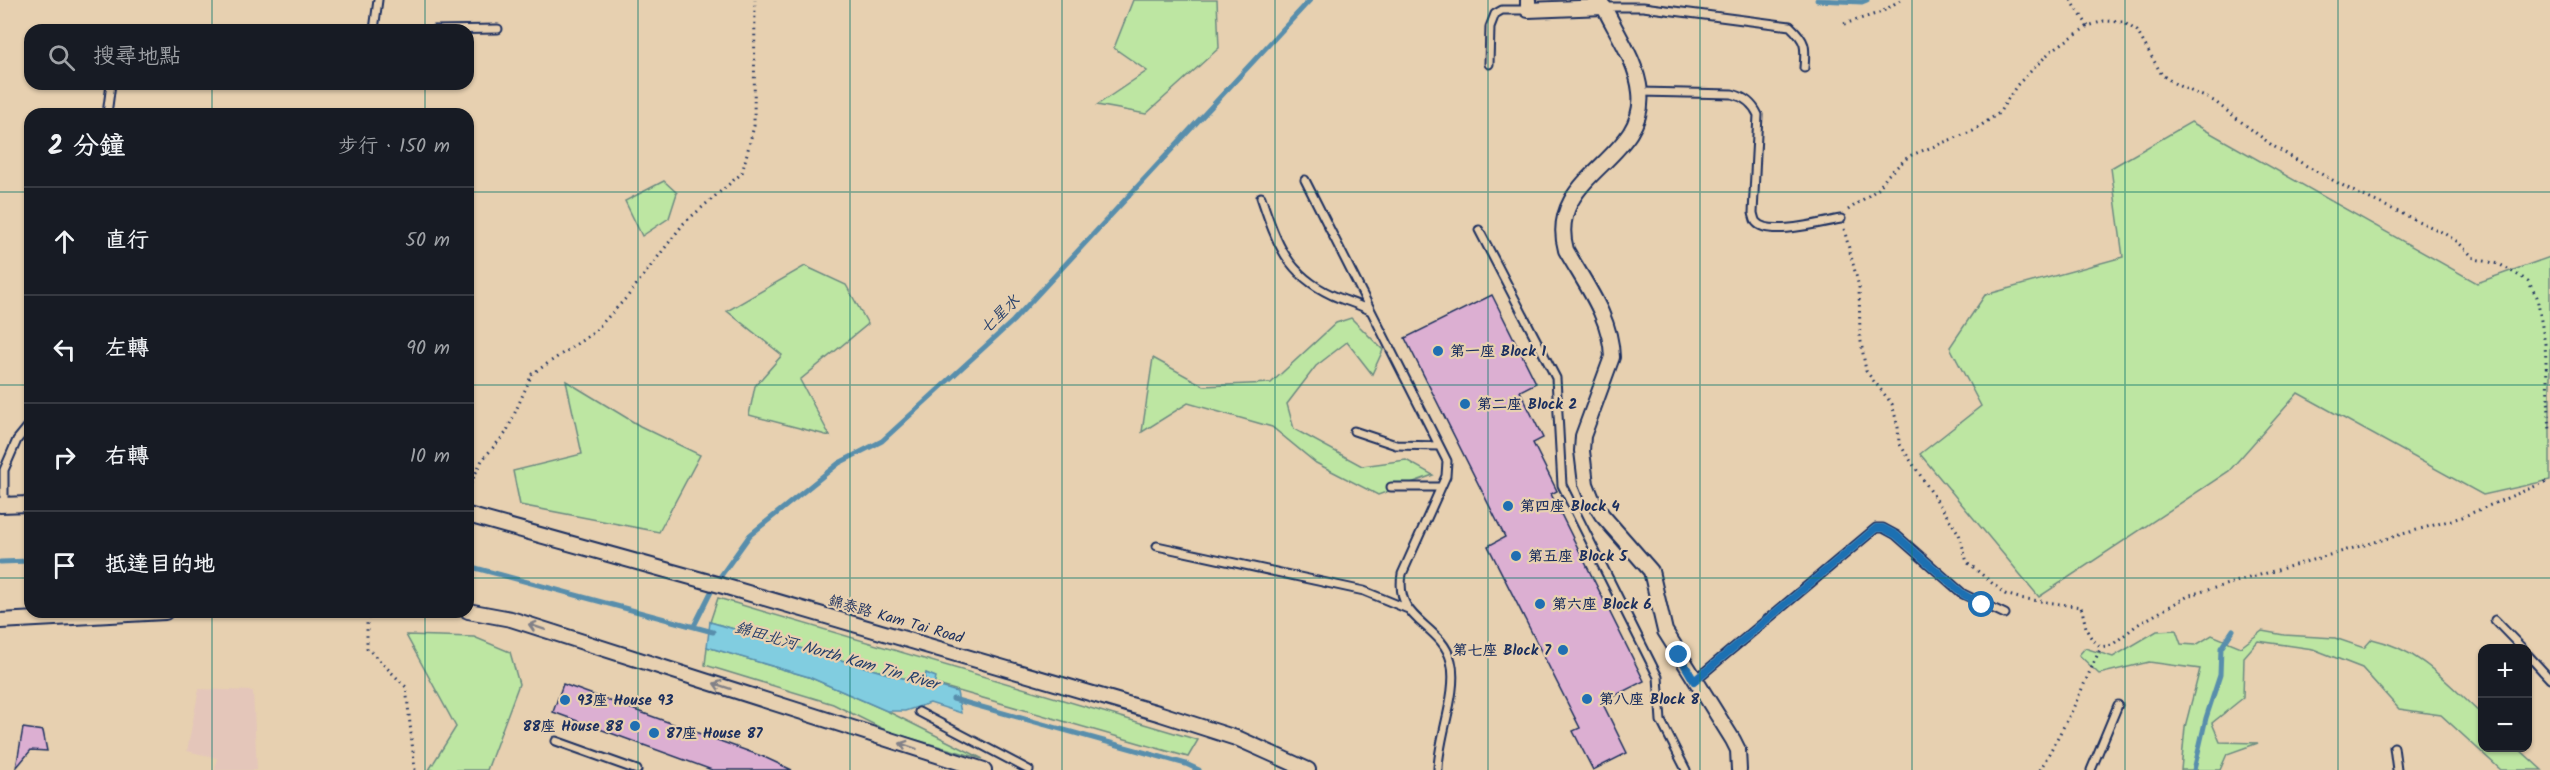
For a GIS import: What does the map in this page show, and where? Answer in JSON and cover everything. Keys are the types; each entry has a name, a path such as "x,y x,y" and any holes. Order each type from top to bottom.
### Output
{"street":[{"path":"1528,5 1604,7 1634,68 1640,92 1640,112 1629,136 1572,198 1564,215 1563,238 1566,249 1604,318 1612,357 1586,423 1582,459 1592,499 1602,515 1651,571 1665,631 1738,750 1739,770"},
{"path":"2,505 24,504"},
{"name":"錦泰路 Kam Tai Road","path":"474,517 738,590 1158,713 1239,740 1308,770"},
{"path":"474,612 511,618 984,770"},
{"path":"0,621 55,618"}],"lane":[{"path":"375,24 378,0"},
{"path":"1489,64 1490,27 1494,16 1502,10 1528,5"},
{"path":"1604,7 1643,7 1790,26 1802,38 1806,50 1804,68"},
{"path":"474,29 498,29"},
{"path":"108,108 110,90"},
{"path":"1640,92 1741,96 1754,107 1758,115 1753,213 1756,222 1763,227 1776,230 1841,219"},
{"path":"1305,180 1447,461 1441,487 1402,574 1401,592 1407,609"},
{"path":"1261,197 1276,240 1296,270 1312,284 1332,295 1371,311"},
{"path":"1479,230 1556,378 1562,485 1658,677 1661,721 1686,770"},
{"path":"2,505 4,470 17,440 24,431"},
{"path":"1354,431 1396,446 1439,446"},
{"path":"0,459 4,470"},
{"path":"1390,487 1441,487"},
{"path":"1694,681 1876,528 1883,528 1896,535 1963,594 2005,614"},
{"path":"1157,546 1364,591 1407,609 1443,645 1451,661 1452,682 1438,770"},
{"path":"2495,620 2518,644"},
{"path":"2532,659 2550,679"},
{"path":"2091,770 2118,705"},
{"path":"920,712 1029,770"},
{"path":"556,741 621,767 637,770"},
{"path":"2394,747 2397,770"}],"path":[{"path":"474,477 482,460 506,433 532,374 593,333 627,297 684,223 742,173 754,126 755,0"},
{"path":"1844,24 1882,12 1900,0"},
{"path":"2071,0 2088,26"},
{"path":"2550,432 2545,344 2537,297 2528,281 2499,264 2475,259 2458,242 2440,231 2355,192 2310,168 2273,146 2214,101 2177,85 2162,75 2138,31 2123,22 2103,21 2088,26 2051,51 2017,85 1999,113 1973,131 1909,156 1888,175 1878,189 1848,210 1841,219 1859,287 1860,336 1866,371 1892,404 1898,427 1899,443 1959,534 1967,562 2005,594 2081,607 2084,626 2090,639 2101,647 2112,645 2137,625 2190,595 2462,517 2550,480"},
{"path":"369,618 367,648 406,687 415,770"},
{"path":"2040,770 2070,715 2101,647"}],"shaded area":[{"path":"199,689 253,691 257,770 215,770 217,758 187,751"}],"green space":[{"path":"1133,0 1217,0 1219,48 1146,114 1097,105 1147,71 1114,48"},
{"path":"2191,122 2477,283 2550,257 2550,480 2483,495 2298,393 2229,471 2039,597 1920,454 1981,406 1950,347 1985,295 2123,257 2111,168"},
{"path":"664,181 677,193 669,218 642,236 625,201"},
{"path":"805,266 846,285 868,324 800,380 830,436 749,415 755,386 782,355 727,311"},
{"path":"1351,318 1383,350 1372,374 1347,342 1316,366 1287,404 1294,429 1362,466 1406,460 1433,475 1378,495 1316,463 1272,427 1188,403 1142,432 1153,358 1204,386 1271,383 1336,323"},
{"path":"566,381 640,426 700,455 659,532 520,505 513,471 582,454"},
{"path":"718,598 1198,740 1188,757 934,684 935,677 926,673 924,684 710,622"},
{"path":"2176,630 2181,644 2196,645 2212,635 2241,647 2262,631 2284,635 2335,638 2364,648 2372,639 2389,644 2419,659 2478,711 2478,749 2441,715 2399,709 2362,668 2313,649 2258,641 2244,657 2243,698 2212,723 2220,742 2258,743 2227,754 2220,770 2181,770 2185,727 2200,669 2149,662 2099,674 2079,655 2085,648 2113,657 2157,631"},
{"path":"406,635 474,637 510,652 519,684 487,770 429,770 456,727"},
{"path":"707,647 809,677 887,711 983,759 889,732 833,704 705,665"},
{"path":"2481,752 2522,752 2542,770 2501,770"}],"water":[{"path":"710,622 923,684 926,673 936,677 934,685 957,692 961,713 930,703 905,711 887,711 809,677 707,647"}],"building":[{"path":"1492,295 1536,383 1520,391 1543,438 1533,443 1557,491 1551,494 1644,681 1602,702 1627,753 1593,770 1573,731 1580,728 1488,546 1505,537 1405,338"},
{"path":"563,684 764,757 792,770 712,770 553,712"},
{"path":"23,728 43,731 47,751 31,750 16,768"}],"waterway":[{"name":"七星水","path":"694,626 715,584 750,535 839,463 882,441 1013,321 1310,0"},
{"name":"七星水","path":"1817,0 1862,2 1867,0"},
{"name":"錦田北河 North Kam Tin River","path":"0,562 24,561"},
{"name":"錦田北河 North Kam Tin River","path":"474,568 713,632"},
{"path":"2194,770 2206,718 2220,675 2221,648 2233,630"},
{"name":"錦田北河 North Kam Tin River","path":"953,699 1186,764 1199,770"}],"place":[{"name":"第一座 Block 1","path":"1438,351"},
{"name":"第二座 Block 2","path":"1465,404"},
{"name":"第四座 Block 4","path":"1508,506"},
{"name":"第五座 Block 5","path":"1516,556"},
{"name":"第六座 Block 6","path":"1540,604"},
{"name":"第七座 Block 7","path":"1563,650"},
{"name":"第八座 Block 8","path":"1587,699"},
{"name":"93座 House 93","path":"565,700"},
{"name":"88座 House 88","path":"635,726"},
{"name":"87座 House 87","path":"654,733"}],"route":[{"path":"1679,655 1694,681 1803,592 1876,528 1890,530 1963,594 1982,605"}]}
